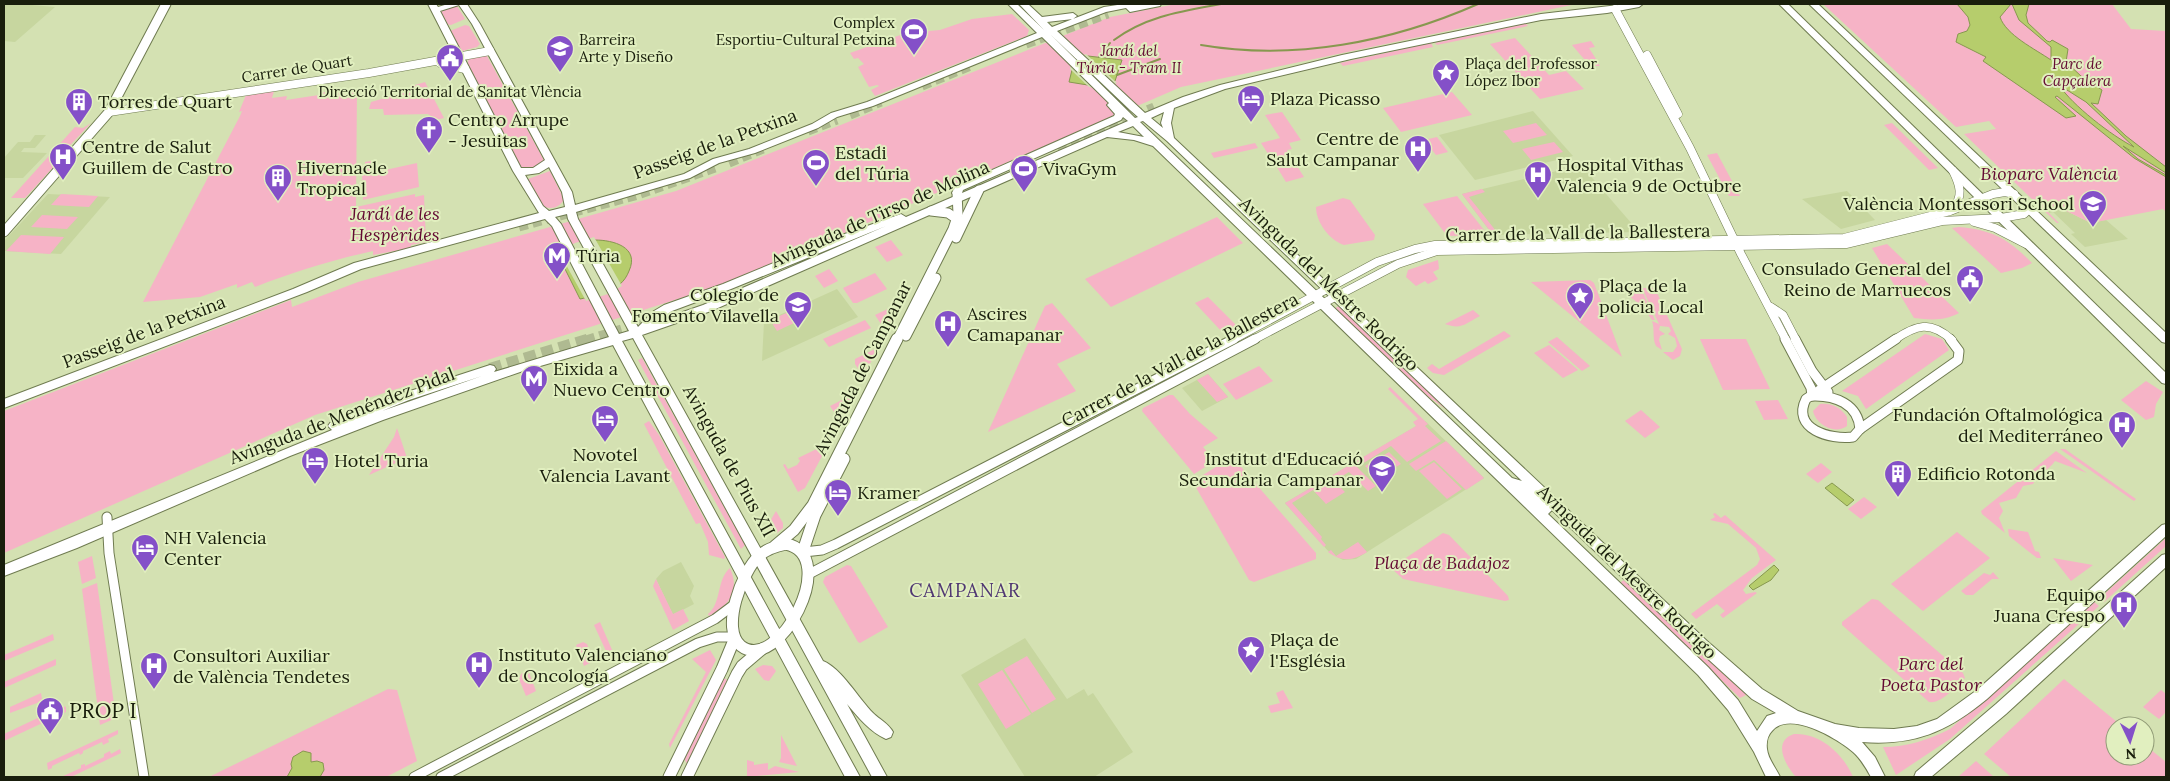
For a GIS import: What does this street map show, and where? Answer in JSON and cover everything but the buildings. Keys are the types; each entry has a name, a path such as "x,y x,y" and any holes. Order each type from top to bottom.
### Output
{"main road":[{"path":"4,232 62,168 109,112 166,4"},
{"path":"456,4 433,7 518,171 537,203 556,224 608,321 628,336"},
{"path":"463,4 567,192 572,214 626,316 628,336 744,576 853,777"},
{"path":"1012,4 1047,32 1126,111"},
{"path":"1023,4 1041,20 1047,32"},
{"name":"Passeig de la Petxina","path":"4,404 358,266 546,214 572,214 590,205 687,176 716,161 752,151 815,126 834,115 870,104 1047,32 1136,4"},
{"name":"Passeig de la Petxina","path":"1106,12 1158,4"},
{"path":"1154,107 1186,94 1216,85 1334,59 1347,58 1541,17 1639,4"},
{"path":"1783,4 2166,380"},
{"path":"1813,4 2166,339"},
{"path":"1041,20 1106,12"},
{"path":"1054,39 1105,93 1126,111"},
{"path":"973,65 1026,44"},
{"name":"Avinguda de Tirso de Molina","path":"677,312 909,217 931,211 957,196 979,190 1170,106 1223,87 1347,58"},
{"path":"1170,106 1166,123 1170,139"},
{"path":"957,196 959,188 1118,118 1126,111"},
{"name":"Avinguda del Mestre Rodrigo","path":"1126,111 1144,118 1170,139 1517,469 1592,543 1728,669 1758,694 1795,716 1835,731"},
{"name":"Avinguda del Mestre Rodrigo","path":"1126,111 1220,206 1456,431 1506,482 1708,676 1733,705 1760,749 1773,777"},
{"path":"837,120 850,115"},
{"name":"Avinguda del Mestre Rodrigo","path":"1103,134 1128,136 1158,144"},
{"name":"Avinguda de Tirso de Molina","path":"628,336 725,300 1058,150"},
{"path":"518,171 528,172 536,170 544,167 550,160"},
{"name":"Passeig de la Petxina","path":"715,168 729,162"},
{"name":"Avinguda del Mestre Rodrigo","path":"1192,176 1207,184 1225,200 1236,202"},
{"name":"Avinguda de Campanar","path":"803,551 806,538 824,499 979,190"},
{"name":"Avinguda de Campanar","path":"775,546 789,536 800,524 814,502 957,219 957,196"},
{"name":"Avinguda del Mestre Rodrigo","path":"1220,206 1238,213 1290,262 1312,275"},
{"path":"931,211 948,213 957,219"},
{"name":"Passeig de la Petxina","path":"296,291 342,275 412,258 519,227"},
{"name":"Avinguda de Pius XII","path":"628,336 759,555 880,777"},
{"name":"Avinguda de Menéndez Pidal","path":"4,576 73,544 108,523 379,417 520,367 628,336"},
{"name":"Avinguda de Menéndez Pidal","path":"4,566 373,410 490,369"},
{"name":"Avinguda del Mestre Rodrigo","path":"1456,431 1472,439 1499,463 1517,469"},
{"path":"1506,482 1524,487 1573,532 1592,543"},
{"path":"1835,731 1867,736 1893,736 1917,732 1942,723 1993,683 2166,529"},
{"name":"Avinguda de Menéndez Pidal","path":"4,571 73,544"},
{"name":"Avinguda de Pius XII","path":"734,638 736,604 744,576 750,565 759,555 775,546 793,545 803,551"},
{"path":"672,772 679,768 686,777 742,666 762,649 778,640 793,618 807,589 809,574 803,551"},
{"path":"1921,777 2001,709 2166,559"},
{"path":"734,638 741,647 752,650 762,649"},
{"path":"672,772 722,669 734,638"},
{"path":"816,660 834,677 873,724 886,732"},
{"path":"1760,749 1766,726 1771,721 1782,717 1795,716"},
{"path":"1835,731 1860,749 1878,777"}],"street":[{"path":"1619,8 1654,82 1690,148 1770,307 1773,317 1810,388 1812,396"},
{"path":"1619,8 1664,87 1738,232 1737,243"},
{"name":"Carrer de Quart","path":"109,112 435,62 490,51"},
{"path":"435,62 465,69"},
{"path":"1654,82 1664,87"},
{"path":"1950,211 1958,204 1961,194 1953,171"},
{"name":"Carrer de la Vall de la Ballestera","path":"803,551 822,550 836,544 1318,300 1335,297 1398,264 1437,252 1844,238 1950,211 2001,192 2014,194"},
{"name":"Carrer de la Vall de la Ballestera","path":"809,574 1318,300 1326,288 1364,268 1432,244 1852,244 1942,221 2002,218 2024,214 2030,209"},
{"path":"1959,219 1994,228 2034,250"},
{"path":"1770,307 1783,316 1812,371 1824,388 1833,397 1856,412 1861,423 1860,429"},
{"path":"1912,328 1932,328 1944,333 1954,341 1960,351 1958,360 1860,429 1853,437 1842,439 1826,436 1813,429 1806,422 1801,411 1802,404 1824,388 1912,328"},
{"path":"1812,396 1833,397"},
{"path":"108,523 109,553 144,777"},
{"path":"414,777 715,619 736,604"},
{"path":"444,762 444,776 698,643 716,637 734,638"}],"shaded area":[{"path":"4,4 55,7 15,42 4,41"},
{"path":"1957,4 2011,4 2000,17 2003,24 2015,36 2051,60 2051,47 2019,20 2012,4 2029,4 2026,15 2028,23 2047,41 2050,42 2052,40 2068,49 2066,62 2081,76 2102,90 2098,104 2091,103 2126,136 2166,167 2166,173 2123,146 2138,159 2166,175 2166,177 2134,158 2057,96 2055,97 2076,116 2066,118 1983,61 1986,57 1956,42 1958,34 1967,31 1970,25 1968,17","holes":["2059,85 2086,102 2134,147 2093,119 2073,102"]},
{"path":"1088,56 1122,60 1115,81 1100,87 1069,82 1074,62"},
{"path":"1533,111 1573,156 1475,180 1439,135"},
{"path":"35,135 46,135 35,148 24,148 21,152 47,153 23,178 4,178 4,158 18,142 30,142"},
{"name":"Hospital Vithas Valencia 9 de Octubre","path":"1581,165 1639,232 1493,235 1462,194"},
{"path":"1847,191 1875,220 1841,229 1802,199"},
{"path":"48,194 110,197 61,254 4,251 4,241"},
{"name":"València Montessori School","path":"2056,206 2091,223 2106,220 2128,239 2085,247 2071,234 2075,233 2053,212 2049,213 2043,208"},
{"path":"595,240 609,241 623,246 631,256 629,271 620,284 580,299 558,255"},
{"name":"Colegio de Fomento Vilavella","path":"837,289 858,317 762,361 764,322"},
{"path":"1208,374 1228,397 1202,411 1182,388"},
{"name":"Institut d'Educació Secundària Campanar","path":"1425,421 1484,478 1356,559 1343,560 1330,553 1285,503"},
{"path":"1832,483 1854,500 1847,506 1825,488"},
{"path":"681,562 694,586 690,596 694,604 673,615 656,579 663,571"},
{"path":"1774,565 1779,570 1771,580 1753,590 1749,586"},
{"path":"1025,638 1067,699 1084,689 1088,696 1093,693 1133,752 1094,777 1025,777 961,675"},
{"path":"303,751 311,753 311,762 323,763 324,770 320,777 287,777 292,768 293,757"}],"green space":[{"name":"Jardí del Túria - Tram II","path":"1176,4 1576,4 1181,87 731,282 315,415 4,553 4,411 291,300 292,307 358,282 676,191 1110,17"},
{"name":"Parc de Capçalera","path":"1823,4 2112,4 2131,29 2166,31 2166,212 2163,209 2091,223 2056,206 2044,208 2059,223 2057,223 1964,134 1996,129 1989,121 1956,127"},
{"path":"457,6 465,19 451,25 446,24 441,11"},
{"name":"Complex Esportiu-Cultural Petxina","path":"1012,14 1029,30 1027,36 875,96 871,90 879,86 869,87 858,67 864,64 858,58 854,59 850,53 906,33 940,30 972,19"},
{"path":"1525,23 1528,26 1437,45 1435,43"},
{"path":"465,25 469,26 480,44 477,47 462,51 450,31"},
{"path":"1515,38 1549,75 1566,71 1584,89 1540,99 1490,44"},
{"path":"1591,41 1595,47 1589,48 1598,62 1592,63 1598,63 1600,66 1590,66 1572,45"},
{"path":"1431,43 1433,47 1343,66 1340,63"},
{"path":"482,55 487,56 545,162 538,168 522,169 467,64 469,59"},
{"path":"425,82 444,118 436,120 428,114 384,115 383,109 369,109 371,102 413,90 412,86"},
{"name":"Jardí de les Hespèrides","path":"357,89 356,207 415,194 415,197 424,195 426,242 411,245 411,248 373,255 373,251 343,258 298,271 255,287 252,282 237,288 237,284 200,297 143,302 240,116 242,111 239,112 246,95 274,91 272,98 287,96 286,100 319,95 324,92 328,94"},
{"path":"1452,92 1472,115 1401,132 1383,108"},
{"path":"1282,112 1301,140 1289,143 1292,149 1287,150 1289,154 1274,163 1261,143 1280,138 1265,115"},
{"path":"91,123 25,198 11,198 75,127 83,128"},
{"path":"1536,123 1547,135 1513,143 1503,131"},
{"path":"1892,123 1938,168 1929,170 1884,125"},
{"path":"1437,137 1448,152 1436,155 1424,140"},
{"path":"1418,142 1429,157 1416,160 1405,145"},
{"path":"1554,142 1563,152 1531,160 1522,149"},
{"path":"1255,143 1258,148 1214,158 1211,153"},
{"path":"1717,153 1740,196 1729,196 1707,155"},
{"path":"1290,155 1304,177 1286,182 1275,164"},
{"path":"376,160 376,172 417,163 419,187 363,200 362,175 365,174 365,162"},
{"path":"550,171 564,199 560,204 551,208 542,206 528,179"},
{"path":"1482,189 1485,192 1469,197 1496,231 1500,231 1501,235 1493,235 1462,194"},
{"path":"61,194 98,196 89,207 51,205"},
{"path":"1457,196 1488,235 1447,236 1423,204"},
{"path":"1343,198 1350,200 1375,235 1374,240 1344,245 1338,243 1324,230 1318,219 1316,207"},
{"path":"42,215 78,217 67,229 31,227"},
{"path":"1217,217 1243,243 1111,307 1085,279"},
{"path":"1959,227 1991,233 2007,242 2032,263 2022,268 2001,273 1952,228"},
{"path":"21,235 64,237 50,254 6,251"},
{"path":"891,240 903,255 887,262 875,247"},
{"path":"1887,244 1959,313 1937,319 1914,318 1872,248"},
{"path":"1438,260 1439,269 1433,272 1438,279 1428,284 1425,281 1416,286 1406,277 1408,270"},
{"path":"829,269 838,281 824,288 815,276"},
{"path":"875,273 887,289 857,303 853,303 843,288"},
{"path":"1590,280 1594,283 1622,357 1531,282"},
{"path":"1635,288 1641,288 1655,320 1652,320 1642,306 1629,296"},
{"path":"1642,288 1655,288 1682,349 1680,356 1673,360 1663,352 1673,352 1677,346 1675,338 1668,334 1671,331 1669,327 1660,326 1659,330 1665,334 1660,336 1659,340 1662,350 1656,346 1652,321 1659,324"},
{"path":"1208,297 1237,326 1223,333 1195,303"},
{"path":"1052,303 1091,348 1057,364 1076,391 988,432 1045,306"},
{"path":"898,304 901,305 889,329 885,330 875,315"},
{"path":"1339,306 1451,413 1422,392 1334,309"},
{"path":"798,308 805,318 777,331 770,320"},
{"path":"1473,310 1480,316 1467,324 1450,326 1445,324"},
{"path":"865,320 871,328 829,347 823,339"},
{"path":"1504,331 1511,336 1444,375 1433,373 1427,368 1432,364 1439,369"},
{"path":"1925,334 1942,339 1949,350 1866,409 1858,396 1842,391"},
{"path":"1557,337 1590,366 1582,371 1548,342"},
{"path":"1700,339 1746,339 1770,389 1723,390"},
{"path":"1549,345 1578,370 1563,378 1534,353"},
{"path":"877,348 863,376 855,364 855,359"},
{"path":"642,358 745,545 741,549 638,360"},
{"path":"1259,366 1273,381 1236,400 1223,384"},
{"path":"1208,374 1228,397 1217,402 1197,380"},
{"path":"2146,381 2163,392 2156,404 2154,417 2146,420 2121,400"},
{"path":"1390,387 1428,424 1425,426 1441,441 1407,462 1391,446 1357,467 1376,486 1368,491 1349,472 1334,481 1345,492 1326,504 1313,490 1292,503 1322,537 1321,539 1326,545 1324,547 1285,503 1416,426 1413,422 1418,419 1388,389"},
{"path":"1169,395 1173,395 1190,414 1218,438 1203,447 1215,461 1194,474 1142,411 1143,408"},
{"path":"850,396 852,397 840,421 830,406"},
{"path":"1778,400 1788,419 1764,420 1755,401"},
{"path":"1820,404 1828,404 1838,408 1847,417 1847,426 1842,429 1832,429 1818,421 1813,411"},
{"path":"1641,410 1660,427 1645,438 1625,421"},
{"path":"649,421 659,435 725,557 724,559 709,555 708,542 700,523 696,524 644,424"},
{"path":"397,428 407,458 369,475 394,437"},
{"path":"1446,441 1484,478 1466,490 1434,460 1416,471 1409,464"},
{"path":"829,443 805,488 798,492 783,465 785,464 788,469 797,465 800,461 798,458"},
{"path":"2060,449 2065,449 2136,499 2134,501"},
{"path":"2056,451 2087,473 2055,461 2033,484 2023,486 2016,498 1999,503 2003,511 1999,518 2005,533 1982,514 1981,511"},
{"path":"1389,452 1401,464 1378,478 1365,466"},
{"path":"1229,459 1236,461 1316,553 1316,559 1254,582 1249,580 1194,484 1198,478"},
{"path":"1434,462 1462,489 1447,499 1419,471"},
{"path":"1821,463 1832,472 1818,483 1806,474"},
{"path":"1864,497 1877,507 1861,519 1848,509"},
{"path":"776,511 783,523 783,528 777,533 768,533 769,523"},
{"path":"1715,513 1721,518 1725,515 1776,560 1752,578 1743,590 1746,594 1757,593 1723,618 1720,615 1725,611 1717,604 1696,619 1691,614 1757,565 1760,559 1756,548 1728,524 1710,520 1715,517 1713,514"},
{"path":"2008,529 2028,532 2035,551 2039,552 2041,558 2037,558 2009,536"},
{"path":"1957,532 1990,558 1923,611 1891,584"},
{"name":"Plaça de Badajoz","path":"1443,533 1449,535 1508,596 1509,600 1505,601 1403,579 1391,568"},
{"path":"2166,538 2166,546 2104,602 2099,599"},
{"path":"1358,542 1367,552 1352,559 1343,559 1333,555 1328,552 1331,550 1336,556"},
{"path":"92,556 96,578 82,584 78,562"},
{"path":"2053,558 2093,565 2071,581"},
{"path":"847,565 851,566 888,627 860,643 823,582 825,577"},
{"path":"730,568 734,584 731,596 723,607 709,616 708,614 715,604 723,579"},
{"path":"1993,572 1999,579 1992,579 1973,595 1966,595 1961,591 1984,573 1990,575"},
{"path":"656,579 673,614 683,609 689,621 673,630 653,586"},
{"path":"1625,579 1734,683 1748,694 1740,698 1620,583"},
{"path":"97,583 116,718 100,725 82,589"},
{"name":"Parc del Poeta Pastor","path":"1872,599 1878,600 1963,673 1965,678 1944,697 1934,702 1929,702 1842,625 1842,622"},
{"path":"2094,602 2099,606 1950,739 1896,775 1883,747 1917,742 1950,729"},
{"path":"600,622 616,659 611,662 594,625"},
{"path":"53,634 54,640 4,661 4,655"},
{"path":"583,642 587,644 594,661 584,666 576,645"},
{"path":"710,650 716,660 670,748 669,744 706,672 692,659"},
{"path":"1027,656 1056,699 1032,713 1004,669"},
{"path":"56,659 56,665 4,688 4,682"},
{"path":"763,665 772,666 776,671 769,681 764,680 755,669"},
{"path":"528,670 536,691 526,696 519,679 521,674"},
{"path":"1002,670 1031,714 1006,729 978,684"},
{"path":"724,678 727,680 687,764 684,758"},
{"path":"2064,679 2110,716 2105,716 2105,766 2155,766 2155,753 2166,762 2166,777 2011,777 1984,754"},
{"path":"388,689 397,690 417,761 386,777 209,777"},
{"path":"1283,690 1293,708 1271,713 1268,706 1280,703 1276,693"},
{"path":"2161,690 2166,694 2166,712 2159,719 2143,707"},
{"path":"41,693 42,699 37,703 10,713 10,707"},
{"path":"63,706 66,707 66,712 4,741 4,734"},
{"path":"118,730 118,734 108,739 109,742 103,745 102,742 83,751 80,755 79,753 52,766 48,770 47,763"},
{"path":"1794,734 1804,734 1813,737 1830,746 1844,761 1853,777 1796,777 1785,760 1782,748 1783,742 1787,737"},
{"path":"781,735 797,766 779,762 781,758"},
{"path":"120,749 121,753 71,777 61,777 81,768 81,765 85,764 85,766 104,757 104,754 110,751 111,754"},
{"path":"747,760 754,762 754,765 768,763 768,770 775,766 799,772 747,777"},
{"path":"1976,761 1994,777 1958,777"}],"pier":[{"path":"1086,54 1117,83 1100,89 1089,87 1070,69 1073,60"},
{"path":"594,237 622,286 608,294 586,301 559,252 575,243"}],"waterway":[{"path":"1114,40 1139,25 1152,20 1179,12 1221,4"},
{"path":"1201,45 1271,51 1342,45 1412,29 1478,4"},
{"path":"1099,57 1110,43"},
{"path":"1117,75 1160,59"}],"tunnel":[{"path":"1026,44 1108,14"},
{"path":"922,86 973,65"},
{"path":"850,115 881,102"},
{"path":"1058,149 1154,107"},
{"path":"808,131 837,120"},
{"path":"729,163 763,149"},
{"path":"519,227 638,195 715,168"},
{"path":"586,340 677,312"},
{"path":"490,369 590,339"}],"place":[{"name":"Complex Esportiu-Cultural Petxina","path":"914,56"},
{"name":"Barreira Arte y Diseño","path":"560,73"},
{"name":"Direcció Territorial de Sanitat Vlència","path":"450,82"},
{"name":"Plaça del Professor López Ibor","path":"1446,97"},
{"name":"Plaza Picasso","path":"1251,123"},
{"name":"Torres de Quart","path":"79,126"},
{"name":"Centro Arrupe - Jesuitas","path":"429,154"},
{"name":"Centre de Salut Campanar","path":"1418,173"},
{"name":"Centre de Salut Guillem de Castro","path":"63,181"},
{"name":"Estadi del Túria","path":"816,187"},
{"name":"VivaGym","path":"1024,193"},
{"name":"Hospital Vithas Valencia 9 de Octubre","path":"1538,199"},
{"name":"Hivernacle Tropical","path":"278,202"},
{"name":"València Montessori School","path":"2093,228"},
{"name":"Túria","path":"557,280"},
{"name":"Consulado General del Reino de Marruecos","path":"1970,303"},
{"name":"Plaça de la policia Local","path":"1580,320"},
{"name":"Colegio de Fomento Vilavella","path":"798,329"},
{"name":"Ascires Camapanar","path":"948,348"},
{"name":"Eixida a Nuevo Centro","path":"534,403"},
{"name":"Novotel Valencia Lavant","path":"605,443"},
{"name":"Fundación Oftalmológica del Mediterráneo","path":"2122,449"},
{"name":"Hotel Turia","path":"315,485"},
{"name":"Institut d'Educació Secundària Campanar","path":"1382,493"},
{"name":"Edificio Rotonda","path":"1898,498"},
{"name":"Kramer","path":"838,517"},
{"name":"NH Valencia Center","path":"145,572"},
{"name":"Equipo Juana Crespo","path":"2124,629"},
{"name":"Plaça de l'Església","path":"1251,674"},
{"name":"Instituto Valenciano de Oncología","path":"479,689"},
{"name":"Consultori Auxiliar de València Tendetes","path":"154,690"},
{"name":"PROP I","path":"50,735"}],"district":[{"name":"CAMPANAR","path":"965,590"}],"park label":[{"name":"Bioparc València","path":"2049,174"}]}
